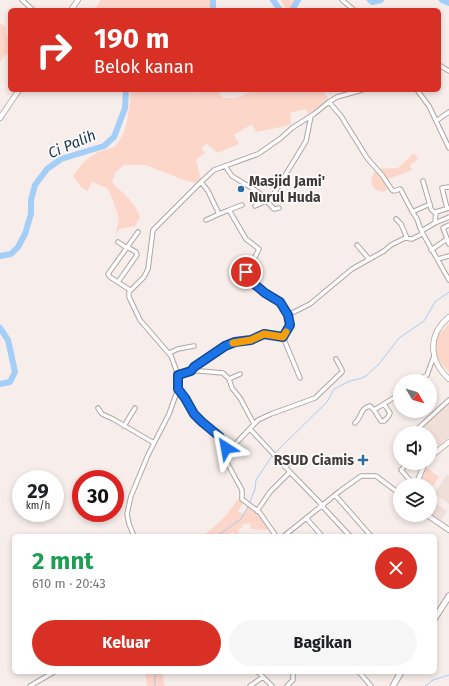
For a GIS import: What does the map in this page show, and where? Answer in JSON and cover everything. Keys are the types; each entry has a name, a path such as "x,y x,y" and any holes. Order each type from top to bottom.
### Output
{"main road":[{"path":"437,615 449,596"},
{"path":"392,686 398,674"}],"street":[{"path":"22,0 31,8"},
{"path":"342,0 352,8"},
{"path":"443,68 449,71"},
{"path":"0,118 18,92"},
{"path":"133,534 128,519 128,508 143,465 169,414 178,389 178,375 169,354 140,320 129,297 130,290 144,277 148,269 152,234 155,228 214,170 258,154 328,102 337,97 355,92"},
{"path":"418,92 429,106 449,148"},
{"path":"328,102 341,116 367,158 382,175 392,190 402,190 417,220 420,230 449,280"},
{"path":"436,121 449,112"},
{"path":"255,206 272,197 306,141 311,116"},
{"path":"225,166 232,176 258,192 274,210 279,208"},
{"path":"423,181 431,209 435,213 435,223"},
{"path":"201,182 208,191 219,214"},
{"path":"435,213 437,210 448,208 442,188 449,187"},
{"path":"412,212 430,204"},
{"path":"206,220 242,206"},
{"path":"229,210 246,239 260,249 251,267 246,272 253,283 265,293 280,302 288,315 290,325 283,337"},
{"path":"288,315 310,304 352,269 384,251 391,245 407,238 411,239 435,223 449,217"},
{"path":"396,219 401,224 407,238"},
{"path":"441,220 449,244"},
{"path":"444,227 449,225"},
{"path":"130,290 108,274 138,232"},
{"path":"431,250 447,239"},
{"path":"118,242 137,254 118,282"},
{"path":"357,245 369,259"},
{"path":"438,259 449,256"},
{"path":"428,374 434,356 435,337 439,328 449,317"},
{"path":"191,371 194,367 227,345 251,340 264,334 283,337"},
{"path":"283,337 300,378"},
{"path":"169,354 178,349 194,346"},
{"path":"434,356 442,372 449,379"},
{"path":"224,456 260,419 316,397 342,372 336,359"},
{"path":"178,375 196,370 224,374 229,379 232,388 240,398 254,424"},
{"path":"229,379 240,374"},
{"path":"178,389 195,416 221,439 226,447 224,456 242,489 242,499 257,511 274,534"},
{"path":"374,410 393,398"},
{"path":"421,426 449,400"},
{"path":"355,423 360,418 361,412 370,406 383,421 390,415 384,404"},
{"path":"98,408 101,414 154,443"},
{"path":"124,426 135,408"},
{"path":"250,429 348,534"},
{"path":"437,452 449,442"},
{"path":"285,467 291,461"},
{"path":"401,470 408,478"},
{"path":"257,511 270,492 290,472"},
{"path":"287,534 361,476 374,476 393,489"},
{"path":"335,495 369,534"},
{"path":"307,519 320,534"},
{"path":"437,522 449,530"},
{"path":"30,686 51,674"},
{"path":"260,674 272,686"},
{"path":"287,686 293,680 293,674"},
{"path":"361,674 371,686"},
{"path":"250,686 262,677"}],"shaded area":[{"path":"101,0 210,0 211,8 95,8"},
{"path":"281,0 296,0 292,8 286,8"},
{"path":"0,23 6,27 6,35 8,38 8,54 4,56 0,62"},
{"path":"131,92 219,92 220,95 224,98 232,98 242,96 249,92 324,92 329,99 308,114 306,109 290,113 291,124 282,127 256,132 252,124 234,135 239,144 217,153 207,144 201,148 205,153 196,160 201,180 195,183 146,165 124,165 116,172 112,182 129,198 140,218 135,226 120,229 116,234 119,218 107,188 92,182 88,191 82,188 73,176 82,164 90,157 98,152 112,148 117,144 125,130"},
{"path":"414,153 418,160 410,165 412,170 388,179 391,187 383,192 374,188 371,182 374,173 377,170 384,168 398,168"},
{"path":"449,324 449,372 439,360 435,346 438,336"},
{"path":"449,404 449,437 439,446 437,444 437,426 424,426 433,418 437,418 437,415"},
{"path":"426,470 430,470 439,477 437,480 437,478 423,478"},
{"path":"447,474 449,476 449,504 437,496 437,489"},
{"path":"240,497 243,503 238,511 243,514 248,506 256,511 270,530 251,529 250,523 242,525 242,528 238,529 239,534 234,534 233,532 229,534 205,534 228,513"},
{"path":"437,504 447,511 440,521 437,519"},
{"path":"145,674 162,674 165,686 147,686"}],"waterway":[{"name":"Ci Palih","path":"213,0 213,8"},
{"name":"Ci Palih","path":"273,0 279,8"},
{"name":"Ci Palih","path":"293,8 298,0"},
{"name":"Ci Palih","path":"370,0 372,2 381,0"},
{"name":"Ci Palih","path":"442,0 449,3"},
{"name":"Ci Palih","path":"0,256 11,254 18,247 25,234 31,214 31,200 35,185 47,169 61,159 104,146 114,137 125,108 126,92"},
{"path":"275,453 327,402 334,389 350,381 366,376 379,364 399,338 424,321 435,302 449,292"},
{"name":"Ci Palih","path":"0,328 8,340 15,372 10,382 0,384"},
{"path":"250,502 255,489 256,480 272,456"},
{"path":"220,534 241,519 249,505"},
{"path":"155,674 155,686"},
{"path":"425,686 433,680 449,675"}],"slow traffic":[{"path":"233,343 251,340 262,334 283,337 286,332"}],"place":[{"name":"Masjid Jami' Nurul Huda","path":"241,189"},
{"name":"RSUD Ciamis","path":"363,460"}],"route":[{"path":"226,448 219,436 194,414 178,389 178,375 191,371 194,367 227,345 251,340 262,334 283,337 290,325 290,318 280,302 273,299 253,283 246,272"}]}
